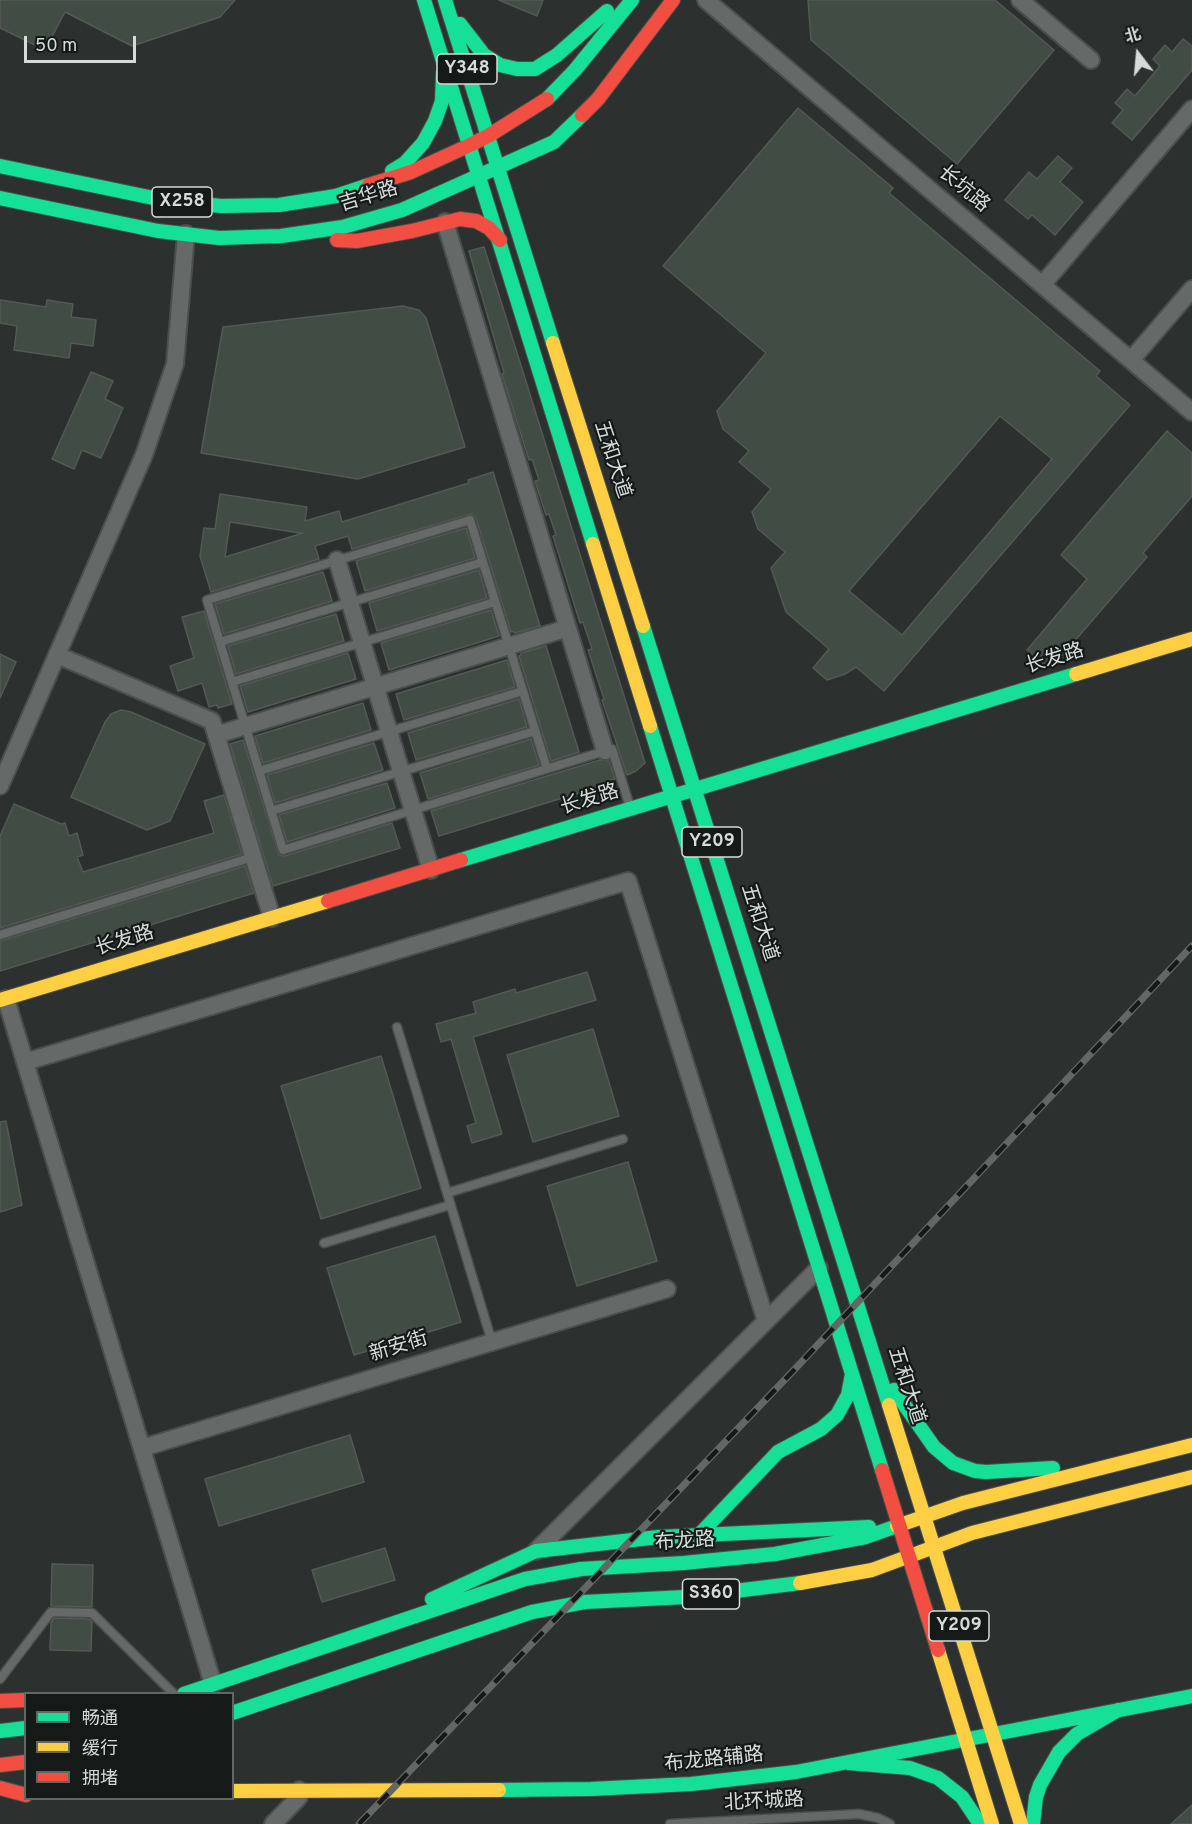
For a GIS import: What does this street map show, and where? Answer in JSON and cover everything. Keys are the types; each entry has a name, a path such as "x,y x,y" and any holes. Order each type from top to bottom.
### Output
{"main road":[{"name":"五和大道","path":"424,0 992,1824"},
{"name":"五和大道","path":"445,0 1021,1824"},
{"path":"445,0 484,55 500,65 535,69 557,55 619,0"},
{"name":"吉华路","path":"0,165 164,200 221,206 279,205 336,196 411,172 488,136 544,101 575,70 632,0"},
{"name":"吉华路","path":"0,198 158,231 219,238 281,237 343,227 402,210 554,142 598,99 673,0"},
{"path":"366,188 405,163 423,143 435,121 442,101 444,80 441,52"},
{"path":"281,237 357,241 460,219 476,221 489,228 500,240"},
{"name":"长发路","path":"3,1000 1192,639"},
{"path":"878,1367 934,1447 953,1463 986,1472 1111,1465"},
{"path":"698,1536 778,1452 821,1429 837,1415 848,1395 852,1374"},
{"name":"布龙路","path":"190,1692 497,1587 553,1573 610,1566 684,1563 775,1554 866,1537 963,1503 1192,1445"},
{"name":"S360","path":"234,1712 532,1612 585,1602 686,1597 780,1587 872,1570 972,1533 1192,1477"},
{"path":"388,1624 456,1587 536,1551 620,1541 899,1526"},
{"name":"布龙路辅路","path":"234,1791 591,1789 744,1779 967,1741 1192,1696"},
{"path":"0,1701 24,1700"},
{"path":"1033,1824 1036,1797 1040,1785 1059,1752 1077,1734 1118,1710"},
{"path":"0,1731 24,1728"},
{"path":"0,1765 24,1762"},
{"path":"848,1763 910,1768 939,1778 962,1797 980,1824"},
{"path":"0,1788 24,1794"}],"street":[{"name":"长坑路","path":"706,0 1192,412"},
{"path":"1020,0 1091,60"},
{"path":"1042,285 1192,109"},
{"path":"445,222 605,751"},
{"path":"0,786 144,456 175,364 186,234"},
{"path":"1131,360 1192,289"},
{"path":"337,560 431,870"},
{"path":"216,735 568,628"},
{"path":"57,655 212,721 272,918"},
{"path":"26,1062 628,881 766,1321"},
{"path":"3,1000 26,1062 213,1684"},
{"path":"536,1551 819,1268"},
{"name":"新安街","path":"142,1448 667,1289"},
{"path":"273,1824 299,1797 299,1790"}],"lane":[{"path":"547,769 470,520 207,600 283,850 547,769 605,751 612,749 631,809"},
{"path":"220,642 483,562"},
{"path":"232,682 495,602"},
{"path":"259,771 523,691"},
{"path":"271,811 535,731"},
{"path":"0,935 253,857"},
{"path":"397,1027 492,1342"},
{"path":"447,1192 623,1139"},
{"path":"324,1243 450,1205"},
{"path":"0,1679 51,1612 92,1613 172,1692"},
{"path":"859,1814 864,1824"},
{"path":"859,1814 878,1818 890,1824"},
{"name":"北环城路","path":"670,1824 859,1814"}],"building":[{"path":"0,0 235,0 220,17 132,46 65,12 45,50 0,28"},
{"path":"499,0 543,0 537,16"},
{"path":"808,0 995,0 1054,50 957,164 811,40"},
{"path":"1183,39 1192,46 1192,70 1132,140 1112,123 1123,110 1115,103 1127,89 1135,96 1160,66 1153,59 1165,45 1172,52"},
{"path":"798,108 893,188 889,193 1100,371 1096,376 1130,405 884,691 856,667 845,674 827,680 813,668 829,649 786,612 771,568 785,552 758,529 752,512 771,489 739,462 749,451 723,429 717,411 766,353 663,266","holes":["1000,416 1052,459 902,635 849,591"]},
{"path":"1058,156 1072,168 1060,182 1083,202 1055,235 1032,215 1028,219 1005,200 1029,172 1037,179"},
{"path":"484,247 645,763 627,775 588,650 592,649 583,622 580,623 553,536 556,535 549,514 546,515 535,481 539,480 532,459 529,460 502,374 504,373 469,251"},
{"path":"0,300 46,307 47,300 73,304 71,317 96,320 93,346 71,343 69,358 14,350 17,326 0,323"},
{"path":"403,306 419,310 426,318 465,447 358,479 201,453 223,327"},
{"path":"91,372 113,381 105,399 123,408 101,458 82,450 74,469 52,459"},
{"path":"1167,431 1192,453 1192,496 1143,553 1147,557 1053,666 1048,668 1027,650 1087,579 1061,555"},
{"path":"493,472 540,626 511,632 476,518 471,514 352,549 348,536 315,546 319,559 211,592 200,556 204,528 215,529 220,494 307,507 305,521 339,511 342,522 469,483 468,480","holes":["230,522 303,533 225,557"]},
{"path":"466,528 475,558 365,591 356,561"},
{"path":"479,570 487,598 377,631 369,603"},
{"path":"323,572 332,601 224,634 215,604"},
{"path":"491,610 499,636 389,670 381,643"},
{"path":"204,611 232,704 218,708 217,705 209,707 202,683 178,691 170,666 194,658 182,617"},
{"path":"336,614 344,641 236,674 228,646"},
{"path":"546,646 579,752 551,761 519,656 521,653"},
{"path":"348,653 356,679 248,712 240,686"},
{"path":"0,654 16,662 0,698"},
{"path":"507,660 515,687 404,720 396,694"},
{"path":"519,699 527,727 416,760 408,733"},
{"path":"363,703 371,730 263,763 255,736"},
{"path":"121,710 131,712 205,744 170,821 147,830 71,797 105,722 111,714"},
{"path":"531,739 539,765 428,799 420,773"},
{"path":"243,740 279,855 285,856 392,823 400,848 273,886 230,744"},
{"path":"374,743 383,770 275,803 267,775"},
{"path":"600,760 609,761 615,779 610,780 611,783 439,836 431,811"},
{"path":"387,783 395,808 287,842 279,815"},
{"path":"224,795 242,854 0,928 0,836 14,804 61,824 65,823 69,836 77,833 83,855 77,857 83,872 214,833 204,801"},
{"path":"245,866 254,893 0,971 0,941"},
{"path":"587,972 596,1000 473,1037 502,1134 472,1143 467,1126 476,1123 451,1039 441,1042 436,1024 476,1013 473,1002 515,989 516,993"},
{"path":"593,1029 619,1116 533,1142 507,1055"},
{"path":"381,1056 421,1188 321,1219 281,1086"},
{"path":"6,1121 22,1205 0,1212 0,1122"},
{"path":"628,1162 657,1261 577,1286 547,1186"},
{"path":"435,1236 461,1322 354,1355 327,1268"},
{"path":"350,1435 364,1482 219,1526 205,1479"},
{"path":"385,1548 395,1580 322,1602 312,1570"},
{"path":"52,1564 93,1565 92,1607 51,1606"},
{"path":"54,1618 89,1619 92,1622 91,1651 50,1650 51,1623"},
{"path":"1192,1805 1192,1824 1171,1824"}],"railway":[{"path":"359,1824 794,1370 1192,946"}],"traffic: fast":[{"path":"424,0 593,544"},
{"path":"445,0 553,343"},
{"path":"547,99 575,70 632,0"},
{"path":"460,24 484,55 500,65 517,69 535,69 557,55 607,11"},
{"path":"392,171 405,163 423,143 435,121 442,101 443,74"},
{"path":"0,198 158,231 219,238 281,236 343,227 402,210 554,142 582,115"},
{"path":"0,166 163,200 221,206 279,205 336,196 369,185"},
{"path":"643,626 889,1405"},
{"path":"461,860 1076,674"},
{"path":"650,726 882,1470"},
{"path":"698,1536 778,1452 821,1429 837,1415 848,1395 852,1374"},
{"path":"894,1390 934,1447 953,1463 975,1471 986,1472 1053,1468"},
{"path":"190,1692 525,1579 581,1569 684,1563 775,1554 866,1537 897,1526"},
{"path":"432,1599 536,1551 659,1537 869,1527"},
{"path":"234,1712 532,1612 585,1602 686,1597 800,1583"},
{"path":"499,1790 591,1789 691,1784 796,1772 1192,1696"},
{"path":"1033,1824 1036,1797 1040,1785 1059,1752 1077,1734 1118,1710"},
{"path":"0,1731 24,1728"},
{"path":"848,1763 910,1768 938,1778 962,1797 980,1824"}],"traffic: slow":[{"path":"553,343 643,626"},
{"path":"593,544 650,726"},
{"path":"1076,674 1192,639"},
{"path":"0,1000 328,901"},
{"path":"889,1405 1021,1824"},
{"path":"897,1526 963,1503 1192,1445"},
{"path":"800,1583 872,1570 972,1533 1192,1477"},
{"path":"938,1650 992,1824"},
{"path":"234,1791 499,1790"}],"traffic: jam":[{"path":"582,115 598,99 673,0"},
{"path":"369,185 411,172 470,145 547,99"},
{"path":"337,240 357,241 460,219 476,221 489,228 500,240"},
{"path":"328,901 461,860"},
{"path":"882,1470 938,1650"},
{"path":"0,1701 24,1700"},
{"path":"0,1765 24,1762"},
{"path":"0,1788 24,1794"}]}
